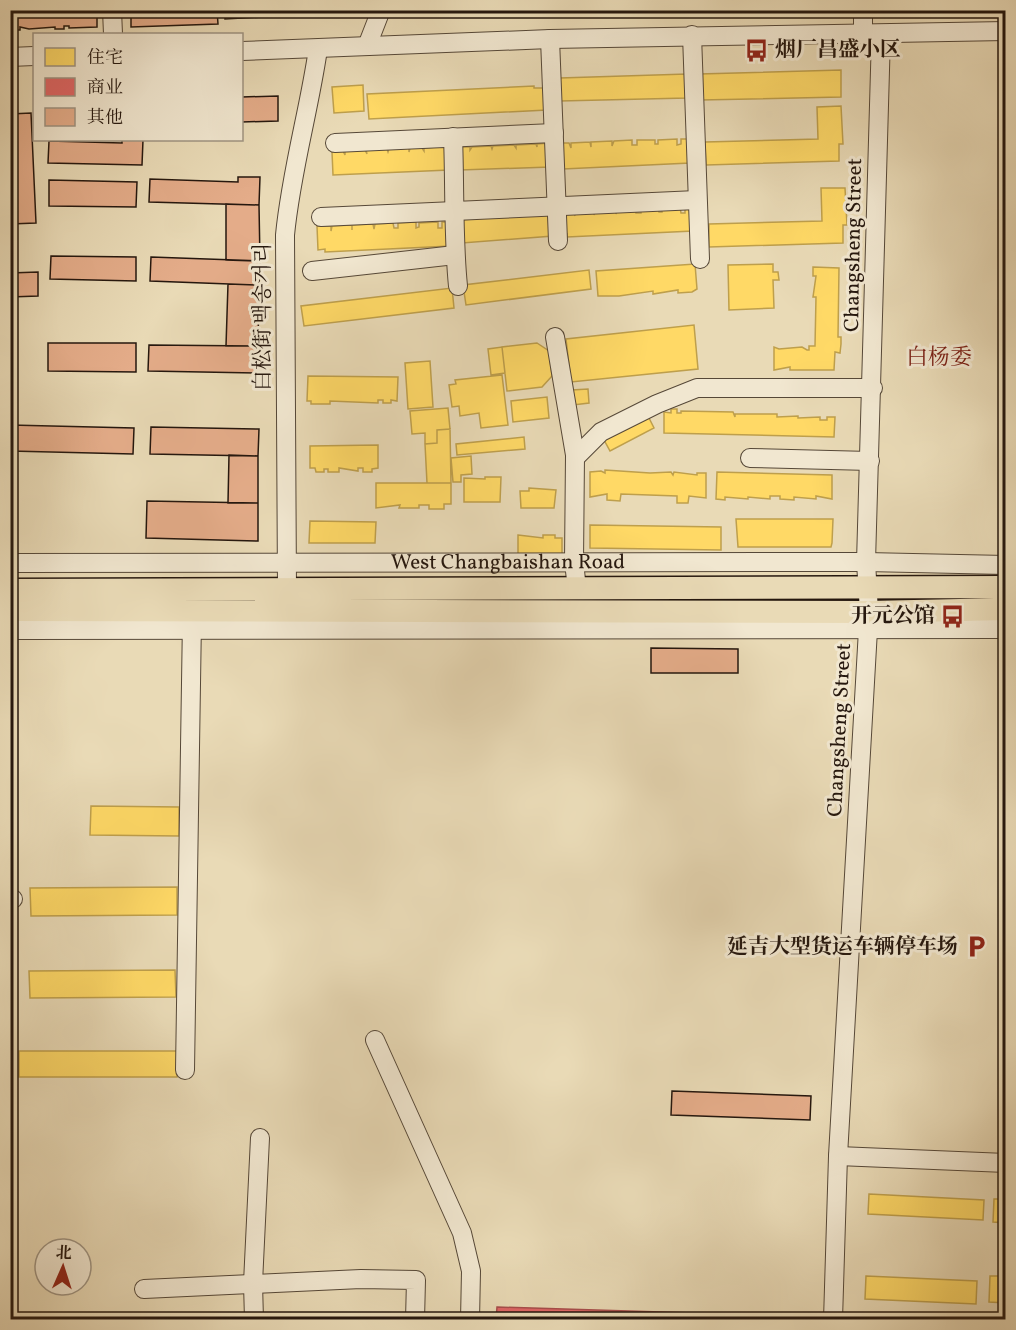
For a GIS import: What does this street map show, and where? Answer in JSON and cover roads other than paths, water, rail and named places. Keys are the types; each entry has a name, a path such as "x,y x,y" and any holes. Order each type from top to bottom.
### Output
{"main road":[{"name":"West Changbaishan Road","path":"10,590 1005,587"},
{"path":"10,610 192,620 868,621 1005,609"}],"street":[{"path":"112,10 112,33"},
{"path":"367,46 381,10"},
{"name":"Changsheng Street","path":"833,1320 838,1156 869,587 866,562 873,388 872,35 863,10"},
{"path":"243,51 692,35 872,35 1005,31"},
{"path":"692,35 700,259"},
{"path":"550,39 558,240"},
{"name":"白松街 백송거리","path":"287,589 285,235 288,199 310,105 318,49"},
{"path":"10,57 33,56"},
{"path":"335,143 554,133"},
{"path":"453,137 455,211 453,237 458,286"},
{"path":"321,217 698,200"},
{"path":"312,271 455,255"},
{"path":"555,337 575,458 574,562 577,589"},
{"path":"575,458 601,432 657,404 697,388 873,388"},
{"path":"750,458 870,461"},
{"name":"West Changbaishan Road","path":"10,563 866,562 1005,564"},
{"path":"10,630 192,620 185,1070"},
{"path":"868,621 1005,629"},
{"path":"375,1040 462,1233 471,1271 470,1320"},
{"path":"254,1320 253,1283 260,1138"},
{"path":"838,1156 1005,1163"},
{"path":"144,1289 361,1279 416,1280 415,1320"}],"place":[{"name":"烟厂昌盛小区","path":"757,50"},
{"name":"开元公馆","path":"953,616"},
{"name":"延吉大型货运车辆停车场","path":"976,947"}],"district":[{"name":"白杨委","path":"939,358"}]}
